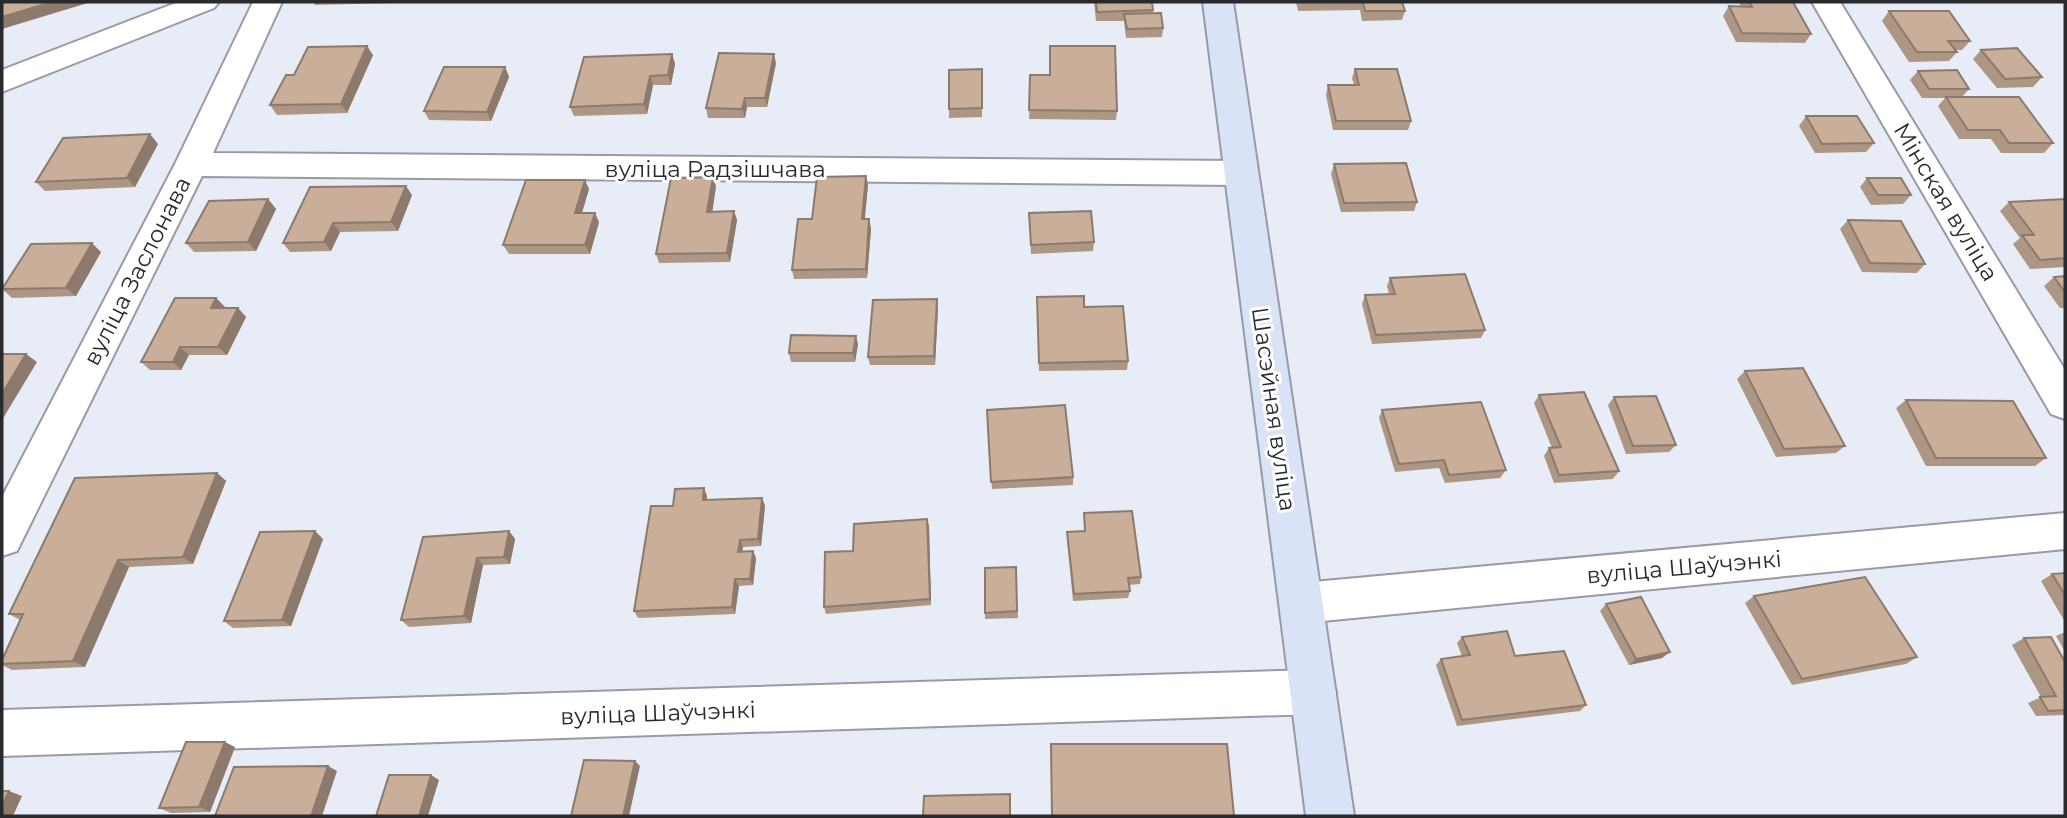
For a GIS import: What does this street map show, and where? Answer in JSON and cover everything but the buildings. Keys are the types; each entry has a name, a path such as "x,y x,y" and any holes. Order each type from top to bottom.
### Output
{"main road":[{"name":"Шасэйная вуліца","path":"1218,2 1330,816"}],"street":[{"path":"2,82 204,2"},
{"name":"вуліца Заслонава","path":"2,538 191,164 267,2"},
{"name":"Мінская вуліца","path":"1826,2 2065,403"},
{"name":"вуліца Радзішчава","path":"191,164 1240,173"},
{"name":"вуліца Шаўчэнкі","path":"1302,603 2065,531"},
{"name":"вуліца Шаўчэнкі","path":"2,733 1314,692"}]}
